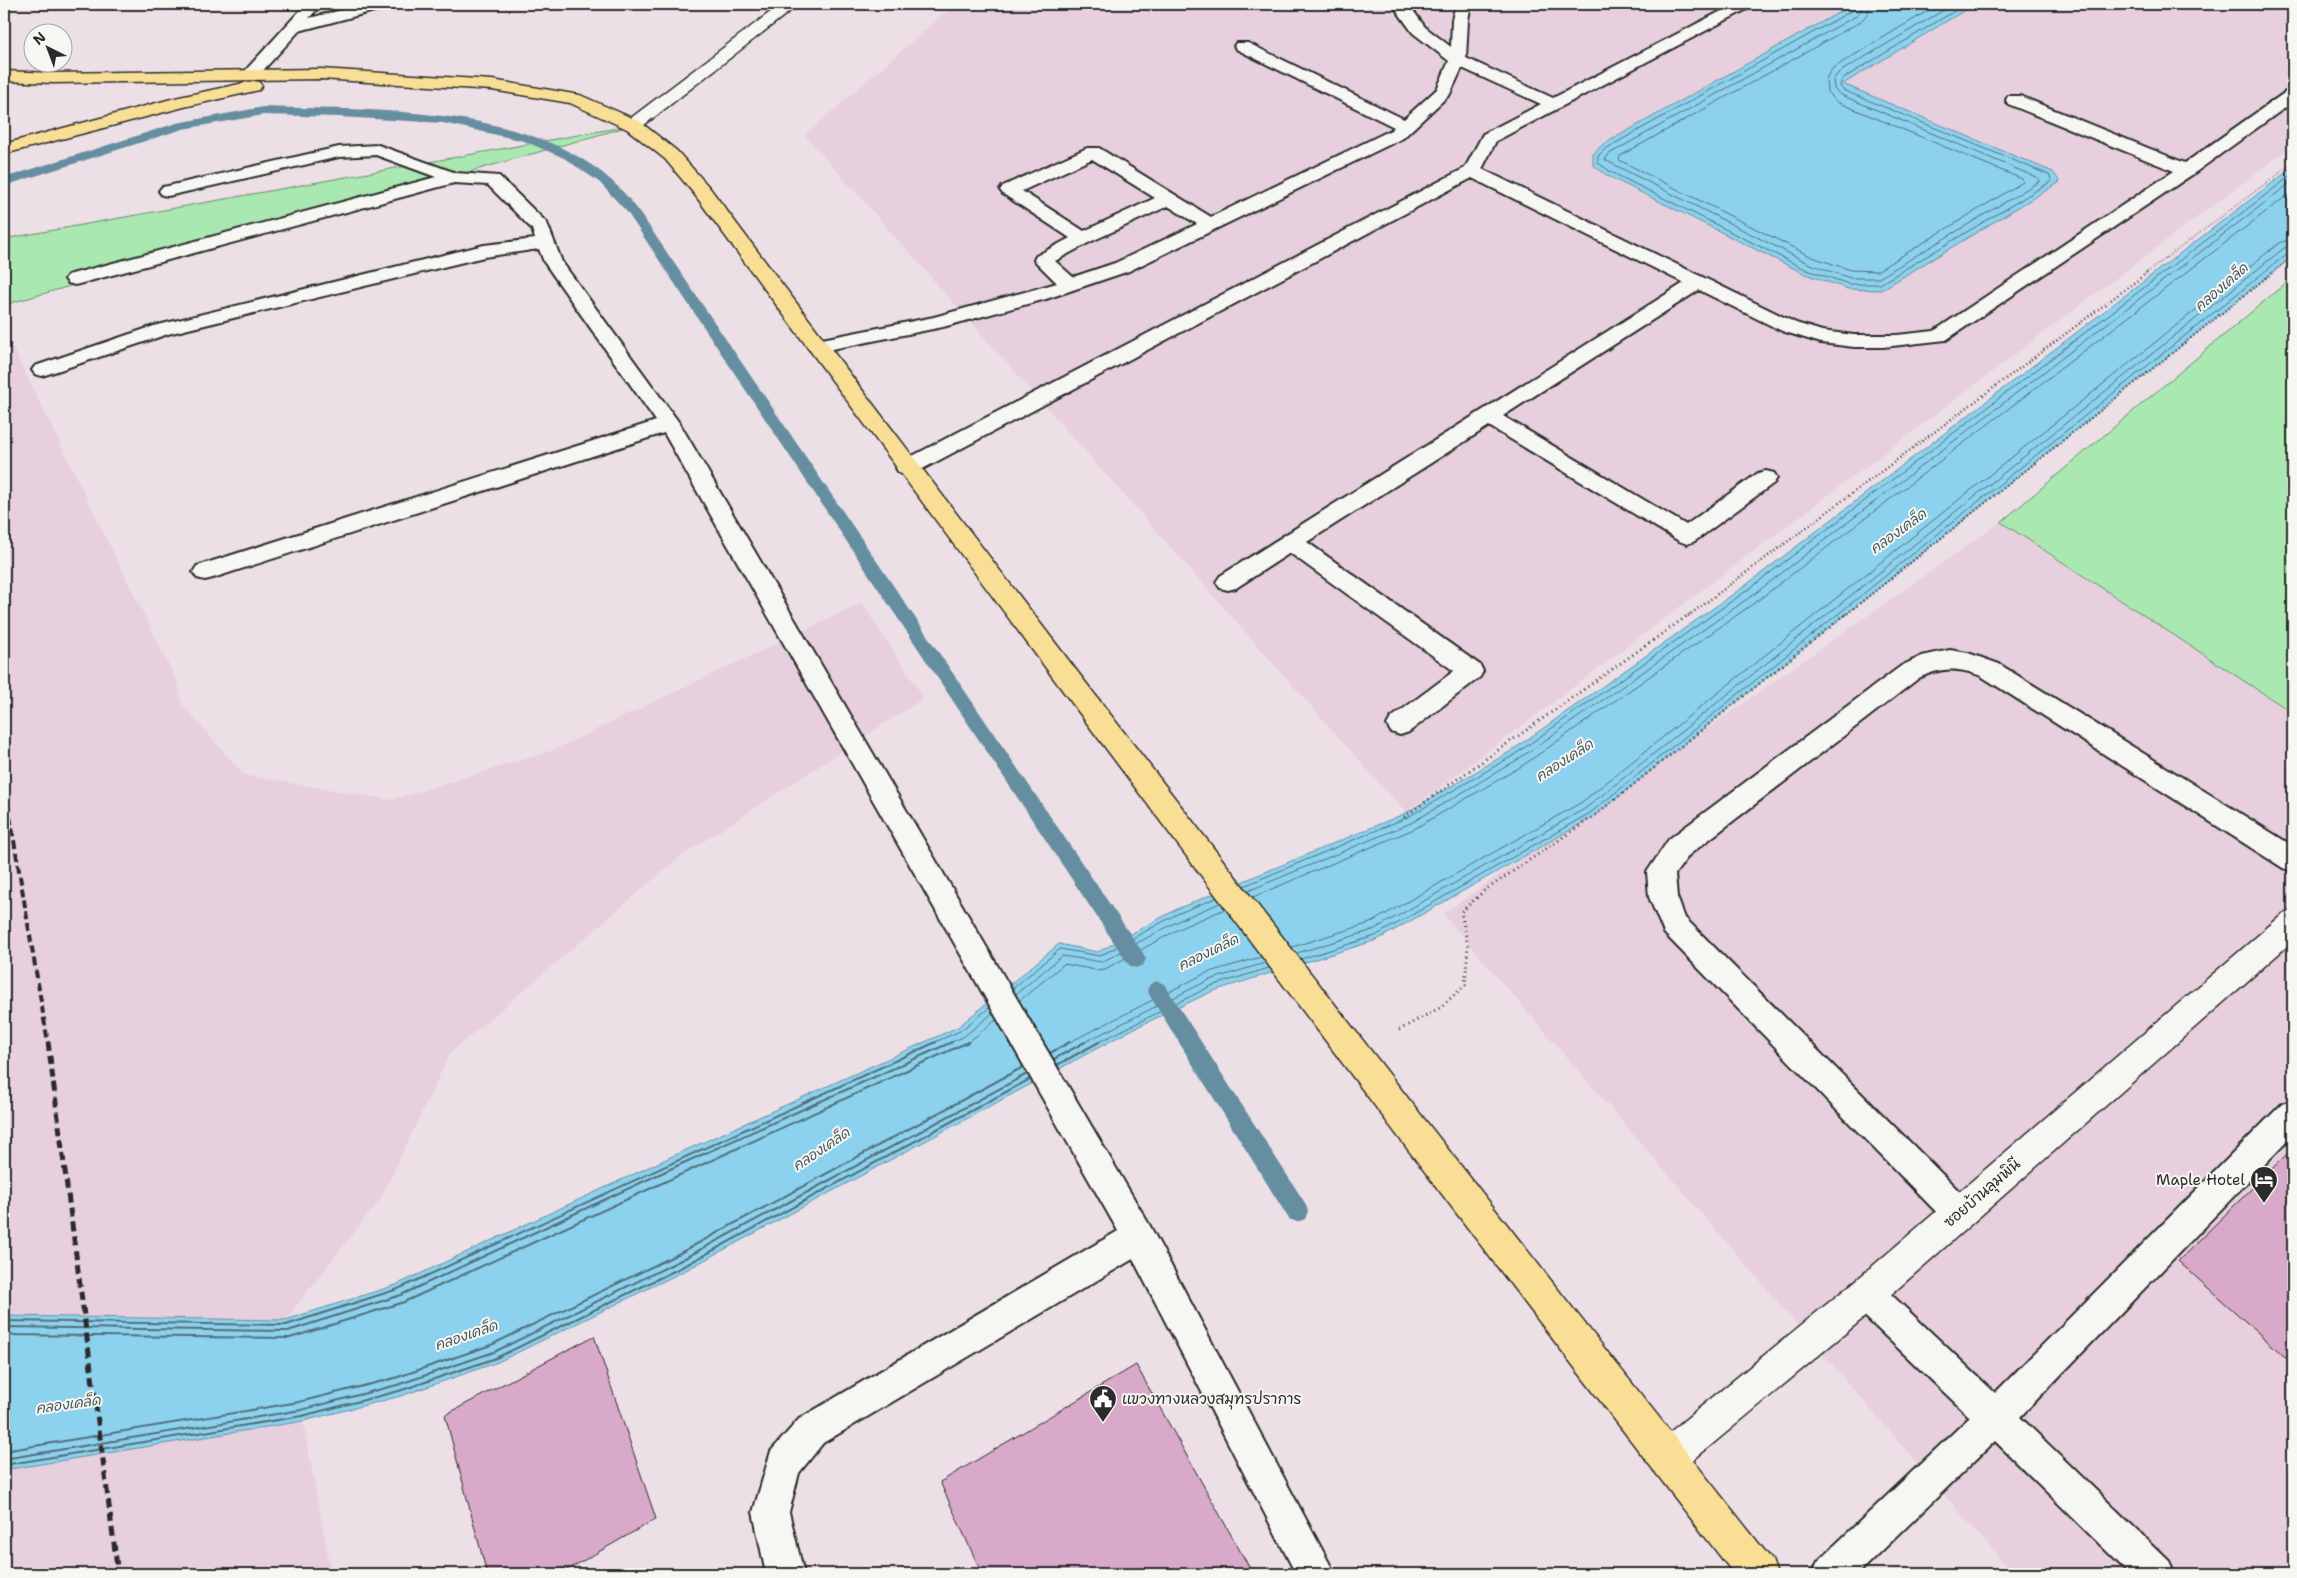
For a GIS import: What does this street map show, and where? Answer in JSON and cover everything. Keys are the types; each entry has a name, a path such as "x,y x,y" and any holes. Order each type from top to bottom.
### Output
{"main road":[{"path":"4,149 181,102 321,74"},
{"path":"4,76 53,78 321,74 492,85 574,99 633,125 671,155 702,192 907,468 1208,867 1353,1056 1758,1574"}],"street":[{"path":"633,125 791,4"},
{"name":"ซอยบ้านลุมพินี","path":"1667,1458 1866,1294 2293,923"}],"lane":[{"path":"251,74 314,4"},
{"path":"294,27 384,4"},
{"path":"1410,4 1403,8 1419,30 1458,60 1554,104"},
{"path":"817,346 936,323 1040,295 1122,267 1397,134 1444,91 1458,60 1460,20 1464,4"},
{"path":"907,468 1472,171 1489,138 1746,4"},
{"path":"1242,46 1405,126"},
{"path":"1472,171 1789,327 1826,338 1861,342 1897,342 1939,336 2187,170 2293,95"},
{"path":"2014,100 2187,170"},
{"path":"168,191 339,152 378,150 454,178 493,180 540,227 553,262 669,424 984,967 1139,1237 1316,1574"},
{"path":"1083,238 1009,190 1093,152 1210,224"},
{"path":"75,279 454,178"},
{"path":"1070,284 1043,260 1083,238 1168,199"},
{"path":"42,370 161,330 484,251 546,243"},
{"path":"1228,582 1697,283"},
{"path":"1488,416 1687,536 1766,478"},
{"path":"205,572 669,424"},
{"path":"1291,542 1471,670 1400,725"},
{"path":"1959,1213 1674,925 1663,897 1661,872 1679,847 1910,672 1929,662 1950,659 1972,662 1990,670 2293,860"},
{"path":"1831,1574 1994,1417 2293,1114"},
{"path":"784,1574 771,1512 784,1464 811,1431 1139,1237"},
{"path":"1866,1294 2156,1574"}],"path":[{"path":"1404,817 1712,599 2293,163"},
{"path":"1353,1056 1441,1007 1465,985 1468,946 1461,912 1484,891 1593,817 2293,256"}],"shaded area":[{"path":"955,4 2293,4 2293,145 1406,813 805,135"},
{"path":"4,330 178,684 182,704 244,775 392,800 551,751 862,603 924,698 682,855 450,1053 381,1198 285,1320 4,1316"},
{"path":"2001,522 2293,713 2293,1574 2013,1574 1443,914"},
{"path":"303,1421 331,1574 4,1574 4,1470"}],"green space":[{"path":"633,125 4,305 4,239"},
{"path":"2293,277 2293,713 2001,522"}],"water":[{"path":"1854,4 1975,4 1843,84 2053,172 2060,182 1881,290 1848,289 1805,274 1608,176 1593,165 1593,154 1602,145"},
{"name":"คลองเคล็ด","path":"2293,167 2293,256 1593,817 1377,940 1213,991 1133,1029 688,1269 498,1362 401,1396 303,1421 4,1470 4,1316 285,1320 396,1285 664,1160 958,1027 1059,944 1098,952 1177,909 1406,813 1511,751 1746,585"}],"building":[{"name":"Maple Hotel","path":"2293,1148 2293,1364 2178,1261"},
{"path":"594,1336 656,1519 560,1574 487,1574 445,1415"},
{"name":"แขวงทางหลวงสมุทรปราการ","path":"1136,1365 1253,1574 982,1574 940,1482"}],"waterway":[{"path":"4,182 181,126 263,111 443,119 486,127 528,138 568,155 603,179 632,210 1136,959"},
{"path":"1157,990 1297,1211"}],"railway":[{"path":"4,781 48,1043"},
{"path":"48,1042 118,1574"}],"place":[{"name":"Maple Hotel","path":"2264,1204"},
{"name":"แขวงทางหลวงสมุทรปราการ","path":"1103,1423"}]}
